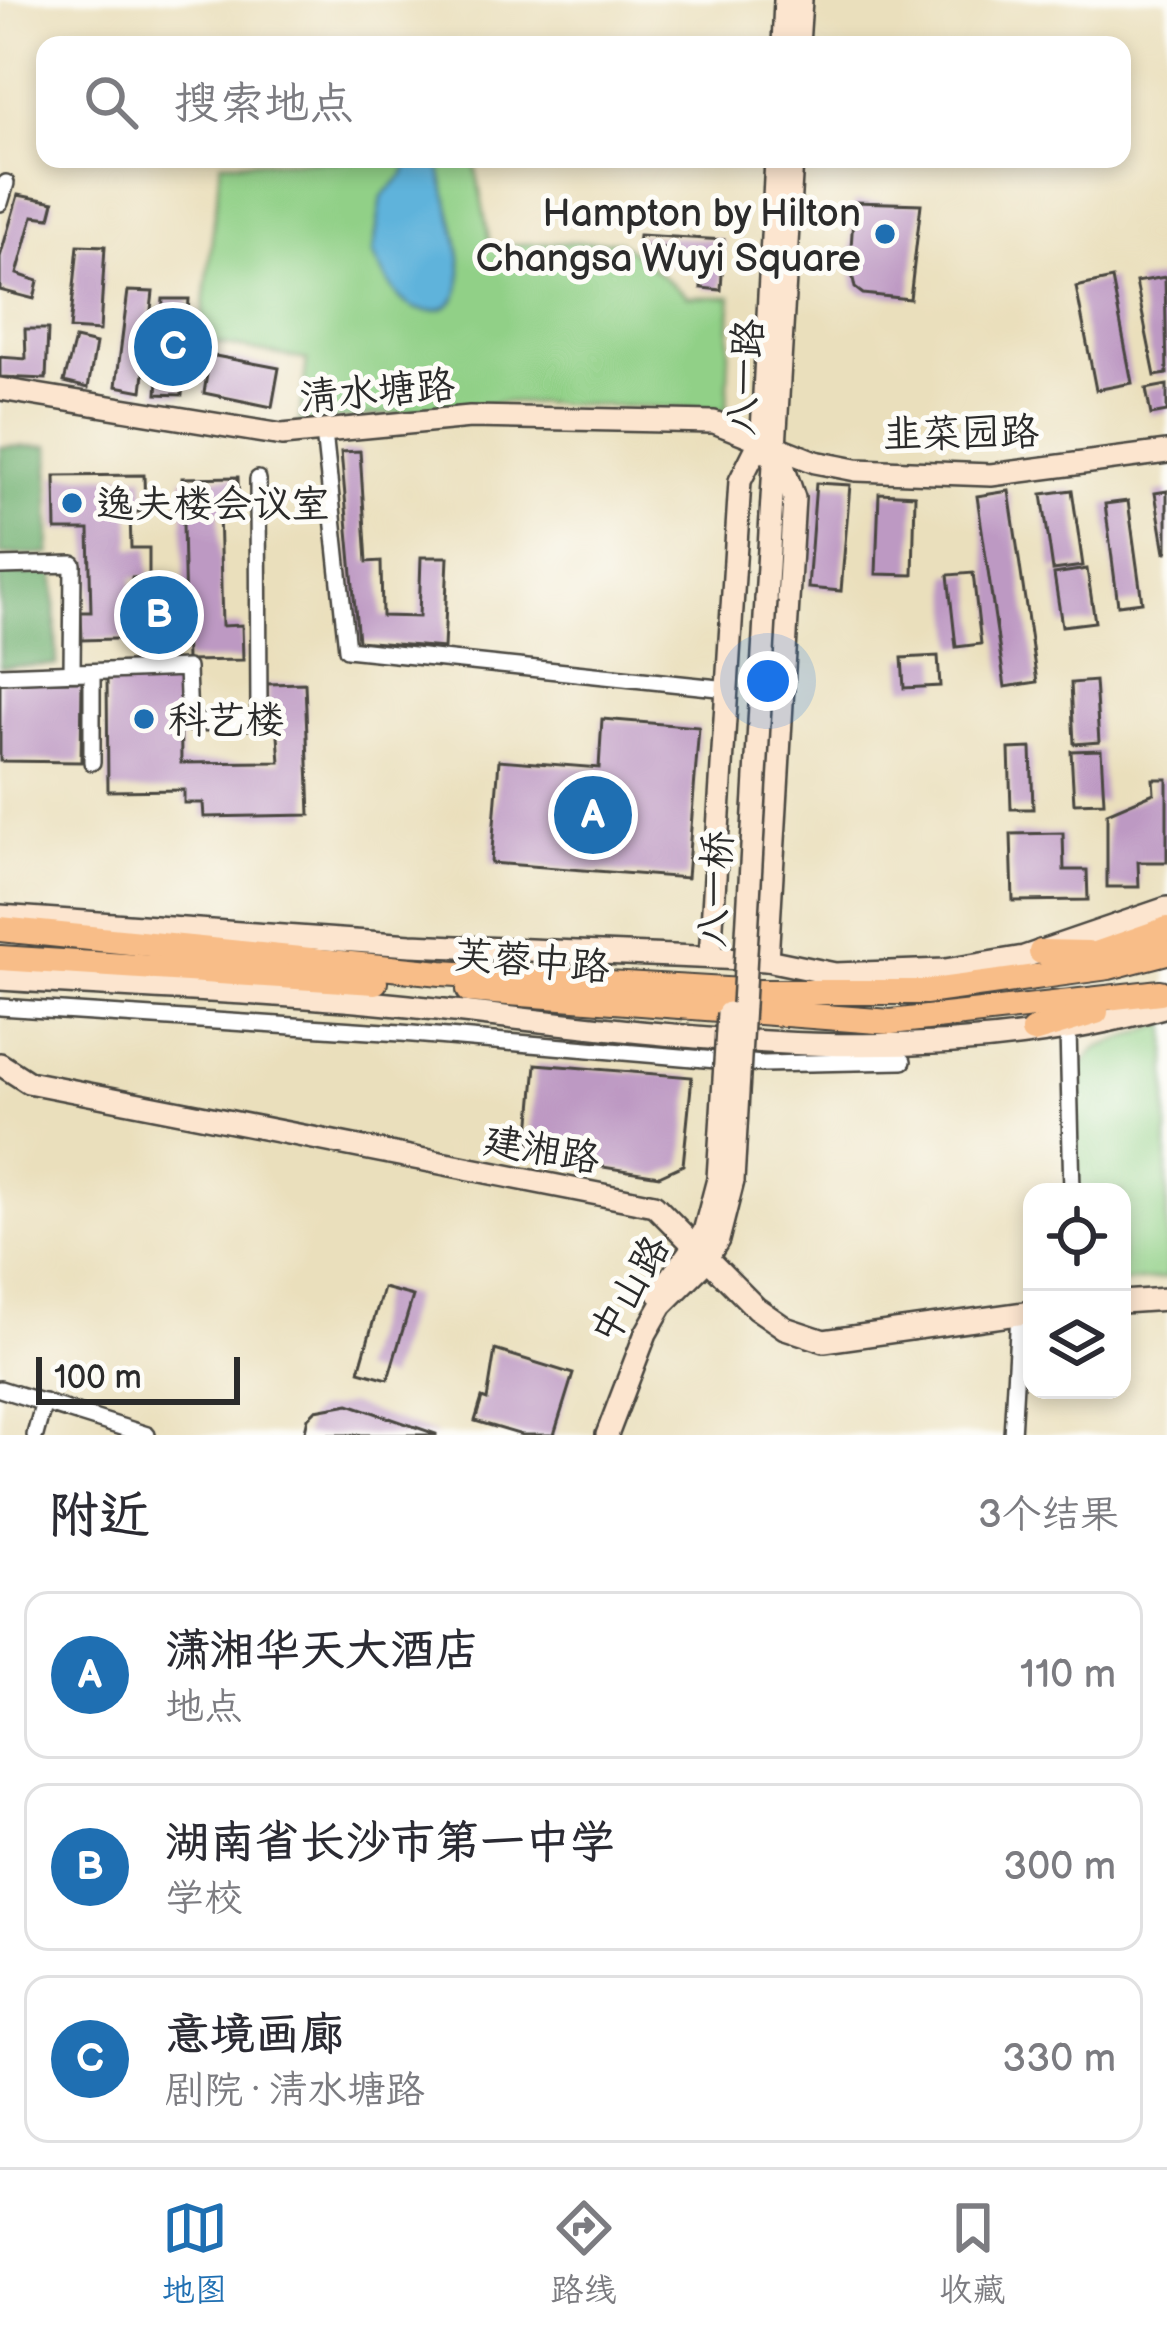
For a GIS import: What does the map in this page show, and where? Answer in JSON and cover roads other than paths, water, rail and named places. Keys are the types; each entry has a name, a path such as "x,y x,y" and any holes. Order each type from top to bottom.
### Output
{"main road":[{"name":"芙蓉中路","path":"0,929 441,973 759,992 925,992 1044,963 1129,963 1167,952"},
{"path":"1044,963 1155,933"},
{"name":"芙蓉中路","path":"0,958 854,1020 941,1019 1165,989"},
{"path":"1033,1031 1165,989"}],"street":[{"path":"783,36 785,0"},
{"path":"799,36 801,0"},
{"name":"八一路","path":"769,442 776,168"},
{"name":"八一路","path":"759,600 791,168"},
{"path":"0,203 6,183"},
{"name":"清水塘路","path":"0,389 261,433 324,432 435,418 582,416 714,422 769,442"},
{"path":"324,432 347,649 728,689"},
{"path":"710,957 740,481 769,442 794,498 767,960"},
{"name":"韭菜园路","path":"769,442 832,466 991,476 1167,452"},
{"path":"0,675 188,668 189,723 259,721 258,479"},
{"path":"0,566 73,563 72,672"},
{"name":"八一桥","path":"726,1180 759,600"},
{"path":"92,672 92,762"},
{"path":"0,916 411,945 767,960 836,974 1044,963 1167,908"},
{"path":"0,980 403,1006 761,1045 959,1040 1068,1030 1165,989"},
{"path":"0,1007 401,1033 763,1064 903,1061"},
{"path":"1068,1030 1072,1183"},
{"name":"建湘路","path":"0,1064 28,1082 654,1204 756,1308 785,1328 824,1341 1023,1313"},
{"name":"中山路","path":"603,1435 637,1330 702,1252 710,1216 726,1180"},
{"path":"1131,1301 1167,1299"},
{"path":"1012,1435 1023,1339"},
{"path":"0,1389 147,1435"},
{"path":"35,1435 44,1402"}],"water":[{"path":"406,168 440,168 459,247 458,292 448,306 429,311 401,299 373,253 382,196"}],"place":[{"name":"Hampton by Hilton Changsa Wuyi Square","path":"885,234"},
{"name":"意境画廊","path":"173,347"},
{"name":"逸夫楼会议室","path":"72,503"},
{"name":"湖南省长沙市第一中学","path":"159,615"},
{"name":"科艺楼","path":"144,719"},
{"name":"潇湘华天大酒店","path":"593,815"}]}
